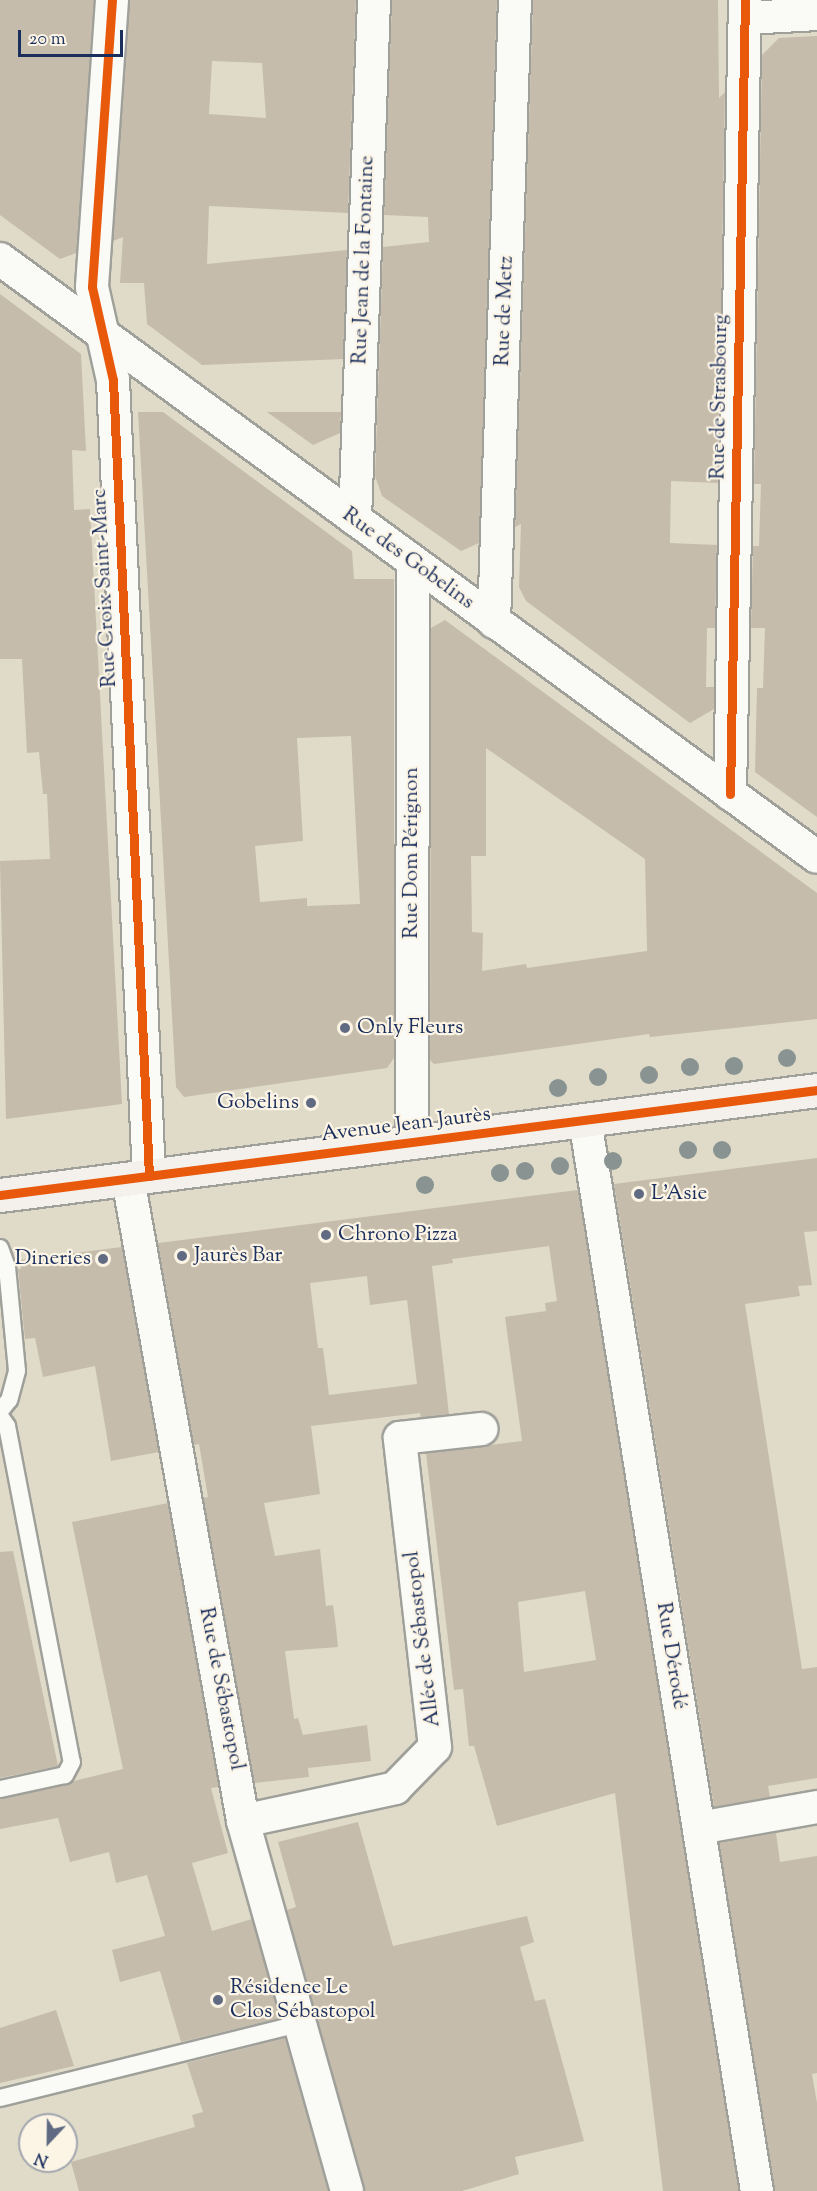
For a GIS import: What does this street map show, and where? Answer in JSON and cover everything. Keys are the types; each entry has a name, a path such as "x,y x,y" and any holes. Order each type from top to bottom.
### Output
{"main road":[{"name":"Avenue Jean Jaurès","path":"0,1195 817,1090"}],"street":[{"name":"Rue Croix Saint-Marc","path":"112,0 92,287 105,336 113,380 139,1178"},
{"name":"Rue Jean de la Fontaine","path":"355,519 374,0"},
{"name":"Rue de Metz","path":"494,622 515,0"},
{"path":"746,9 817,14"},
{"name":"Rue de Strasbourg","path":"730,794 746,9"},
{"name":"Rue des Gobelins","path":"0,259 817,857"},
{"name":"Rue Dom Pérignon","path":"411,1143 413,562"},
{"name":"Rue Dérodé","path":"585,1120 757,2191"},
{"name":"Rue de Sébastopol","path":"139,1178 243,1821 347,2191"},
{"name":"Allée de Sébastopol","path":"243,1821 395,1788 435,1747 400,1438 482,1429"},
{"path":"699,1828 817,1807"}],"lane":[{"path":"0,1248 7,1267 18,1371 9,1400 0,1411"},
{"path":"0,1416 7,1426 72,1761 65,1774 0,1790"},
{"path":"0,2098 300,2024"}],"building":[{"path":"0,0 94,0 76,253 60,259 0,215"},
{"path":"130,0 356,0 348,213 209,206 207,264 347,250 343,359 202,365 147,324 144,283 120,283 123,237 113,241","holes":["212,61 262,63 266,118 209,114"]},
{"path":"392,0 497,0 479,543 461,551 382,496 375,476 383,247 429,242 428,217 384,215"},
{"path":"533,0 718,0 719,98 725,92 718,483 671,481 670,543 717,545 715,628 707,628 706,687 714,687 714,709 690,723 526,601 519,587 521,524 515,527"},
{"path":"817,36 817,817 755,772 757,688 763,688 765,628 751,628 753,546 759,546 761,484 754,484 762,55 779,38"},
{"path":"0,294 81,354 86,451 72,450 74,510 90,509 122,1104 6,1119 0,861 50,859 47,794 43,794 39,752 27,753 22,659 0,659"},
{"path":"138,412 163,412 352,551 354,579 394,579 394,1058 387,1068 184,1097 176,1087","holes":["351,736 360,904 307,906 307,898 260,902 255,846 303,841 297,738"]},
{"path":"267,412 341,412 340,433 313,445"},
{"path":"445,620 817,893 817,1019 650,1037 649,1034 434,1064 430,1060 431,628","holes":["486,748 645,859 647,951 527,968 526,964 482,971 483,933 472,932 471,856 486,856"]},
{"path":"817,1158 817,1231 804,1232 812,1285 798,1286 800,1296 745,1304 802,1669 817,1667 817,1778 768,1786 770,1797 714,1807 614,1184"},
{"path":"578,1190 739,2191 663,2191 615,1793 497,1826 474,1746 469,1746 463,1689 454,1690 426,1453 522,1441 505,1317 546,1311 545,1303 557,1301 549,1246 452,1259 453,1263 432,1266 449,1414 421,1418 420,1413 311,1426 320,1494 264,1503 275,1556 320,1549 326,1606 333,1605 338,1647 285,1651 294,1719 298,1718 303,1735 367,1725 371,1761 308,1768 309,1777 254,1783 203,1498 208,1497 199,1444 194,1445 158,1243","holes":["367,1276 370,1305 407,1300 417,1384 329,1395 323,1348 318,1348 310,1283","585,1591 596,1660 524,1672 518,1602"]},
{"path":"122,1247 159,1452 111,1461 95,1366 43,1377 35,1338 25,1339 18,1269 21,1269 20,1260"},
{"path":"168,1503 219,1787 211,1788 228,1853 192,1863 212,1931 252,1919 280,2018 181,2042 160,1971 120,1982 112,1950 165,1936 147,1875 116,1883 109,1852 70,1862 58,1818 0,1829 0,1799 123,1769 72,1522"},
{"path":"13,1551 58,1766 0,1778 0,1552"},
{"path":"358,1822 393,1946 527,1916 534,1942 520,1947 535,2001 545,1999 584,2141 515,2157 519,2174 462,2191 364,2191 287,1910 296,1907 278,1842"},
{"path":"776,1833 780,1862 817,1856 817,2073 812,2074 817,2103 817,2191 775,2191 719,1843"},
{"path":"56,2010 74,2066 0,2083 0,2028"},
{"path":"285,2038 328,2191 79,2191 74,2173 78,2173 78,2160 195,2127 192,2115 203,2112 187,2063"}],"cycle path":[{"path":"112,0 92,287 113,380 149,1176"},
{"path":"730,794 745,0"},
{"path":"0,1195 817,1090"}],"place":[{"name":"Only Fleurs","path":"345,1028"},
{"name":"Gobelins","path":"311,1103"},
{"name":"L'Asie","path":"639,1194"},
{"name":"Chrono Pizza","path":"326,1235"},
{"name":"Jaurès Bar","path":"182,1256"},
{"name":"Dineries","path":"103,1259"},
{"name":"Résidence Le Clos Sébastopol","path":"218,2000"}]}
